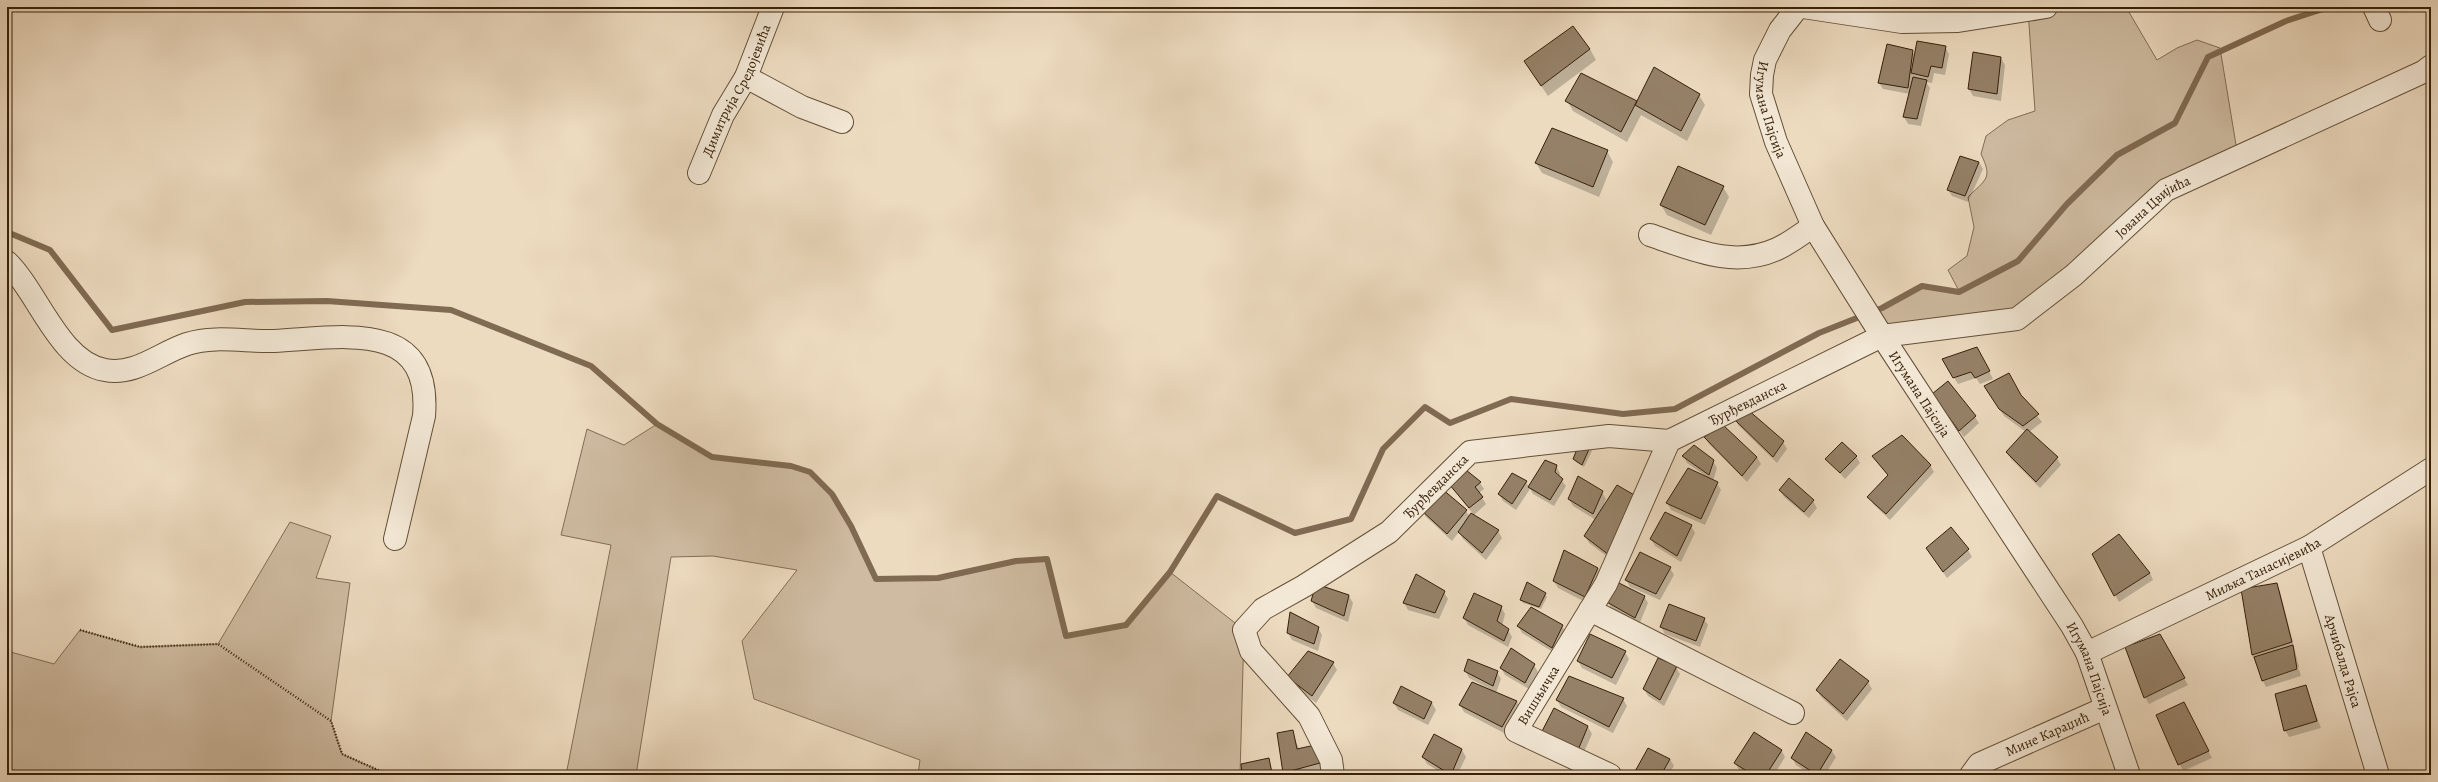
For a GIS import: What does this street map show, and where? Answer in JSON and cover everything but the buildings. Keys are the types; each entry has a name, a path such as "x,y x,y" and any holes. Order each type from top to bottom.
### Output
{"street":[{"name":"Димитрија Средојевића","path":"699,174 723,115 746,77 773,7"},
{"name":"Игумана Пајсија","path":"1798,7 1780,30 1764,60 1761,94 1776,142 1813,226 1882,336 2072,626 2087,653 2129,775"},
{"path":"1803,7 1902,22 1958,21 2046,7"},
{"name":"Јована Цвијића","path":"1882,336 2017,319 2074,275 2166,190 2423,72 2431,66"},
{"path":"746,77 802,107 842,122"},
{"path":"1650,235 1716,257 1750,257 1779,248 1813,226"},
{"path":"7,262 20,277 59,335 74,353 87,363 104,370 124,371 187,344 211,340 272,341 336,337 371,338 387,342 403,351 415,365 422,377 425,396 424,416 395,540"},
{"name":"Ђурђевданска","path":"1333,775 1331,760 1308,716 1251,651 1244,630 1263,609 1304,586 1389,532 1470,452 1609,436 1669,441 1882,336"},
{"name":"Вишњичка","path":"1610,775 1516,731 1606,584 1669,441"},
{"name":"Миљка Танасијевића","path":"2087,653 2309,547 2431,469"},
{"name":"Арчибалда Рајса","path":"2309,547 2378,775"},
{"path":"1590,610 1793,713"},
{"name":"Мине Караџић","path":"1971,775 1979,764 2105,708"}],"path":[{"path":"80,630 140,647 218,644 331,721 342,754 388,775"}],"shaded area":[{"path":"2046,7 2126,7 2157,60 2177,48 2197,40 2220,48 2238,157 2166,190 2017,319 1882,336 1869,313 1882,308 1922,286 1959,291 1948,270 1967,256 1974,227 1968,197 1986,178 1987,169 1981,154 1986,136 2008,120 2035,111 2028,10"},
{"path":"657,424 692,447 712,457 735,461 792,466 811,473 823,483 842,508 857,536 876,579 938,578 1016,561 1047,559 1066,635 1126,625 1170,572 1244,630 1240,775 918,775 920,760 754,699 742,641 797,570 713,556 671,557 636,775 566,775 611,545 561,535 587,429 624,445"},
{"path":"290,522 331,536 316,578 350,583 331,721 342,754 389,775 7,775 7,651 54,664 80,630 140,647 218,644"}],"waterway":[{"path":"7,232 50,250 112,330 245,302 327,301 451,310 591,366 657,424 712,457 791,466 810,472 832,494 851,526 876,579 938,578 1016,561 1047,559 1066,636 1126,625 1170,572 1217,496 1295,533 1351,519 1383,449 1425,407 1450,423 1511,399 1623,414 1675,409 1819,333 1882,308 1922,286 1959,292 2018,261 2067,204 2117,155 2175,123 2208,57 2286,21 2329,7"}]}
